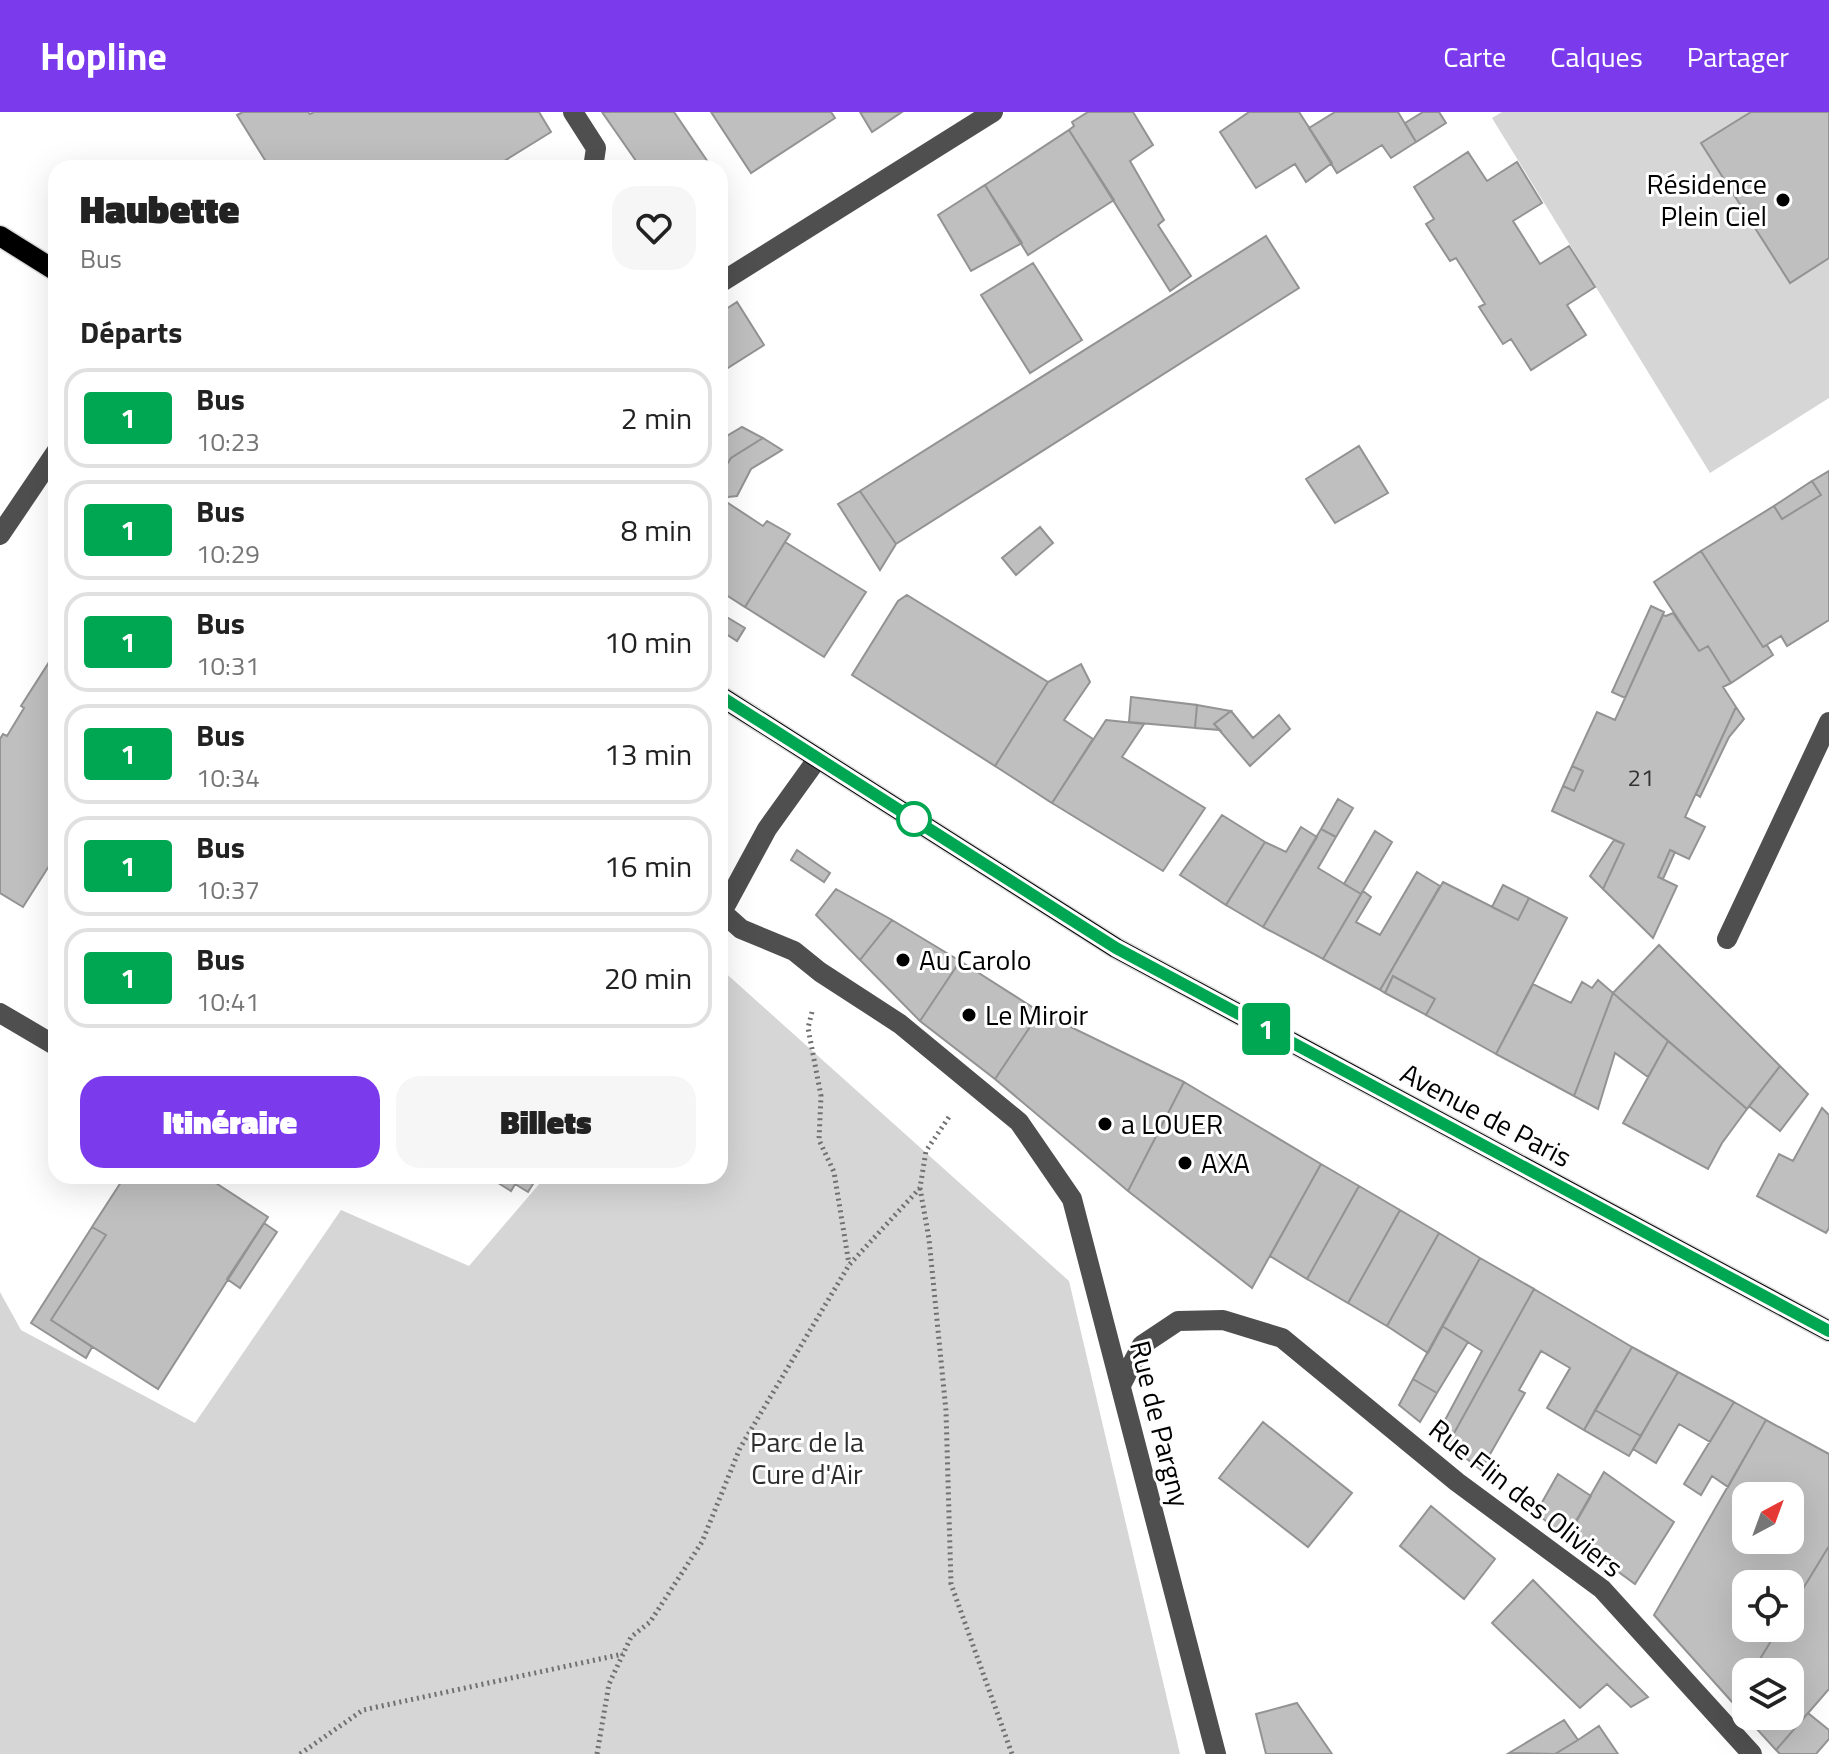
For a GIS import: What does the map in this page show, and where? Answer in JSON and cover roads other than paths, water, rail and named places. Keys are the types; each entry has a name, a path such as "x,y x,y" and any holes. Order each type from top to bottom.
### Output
{"main road":[{"path":"0,236 48,266"},
{"name":"Avenue de Paris","path":"728,701 1116,948 1829,1331"}],"street":[{"path":"573,112 596,148 594,160"},
{"path":"728,278 993,112"},
{"path":"0,535 48,464"},
{"path":"1727,939 1829,722"},
{"name":"Rue de Pargny","path":"728,901 767,829 818,758"},
{"name":"Rue de Pargny","path":"728,917 741,929 794,951 820,972 900,1024 977,1087 1019,1122 1072,1199 1216,1754"},
{"path":"0,1013 48,1041"},
{"name":"Rue Flin des Oliviers","path":"1121,1385 1142,1345 1178,1321 1223,1320 1282,1338 1457,1482 1602,1589 1752,1754"}],"place":[{"name":"Résidence Plein Ciel","path":"1783,200"},
{"name":"Au Carolo","path":"903,960"},
{"name":"Le Miroir","path":"969,1015"},
{"name":"a LOUER","path":"1105,1124"},
{"name":"AXA","path":"1185,1163"}],"park label":[{"name":"Parc de la Cure d'Air","path":"807,1458"}]}
